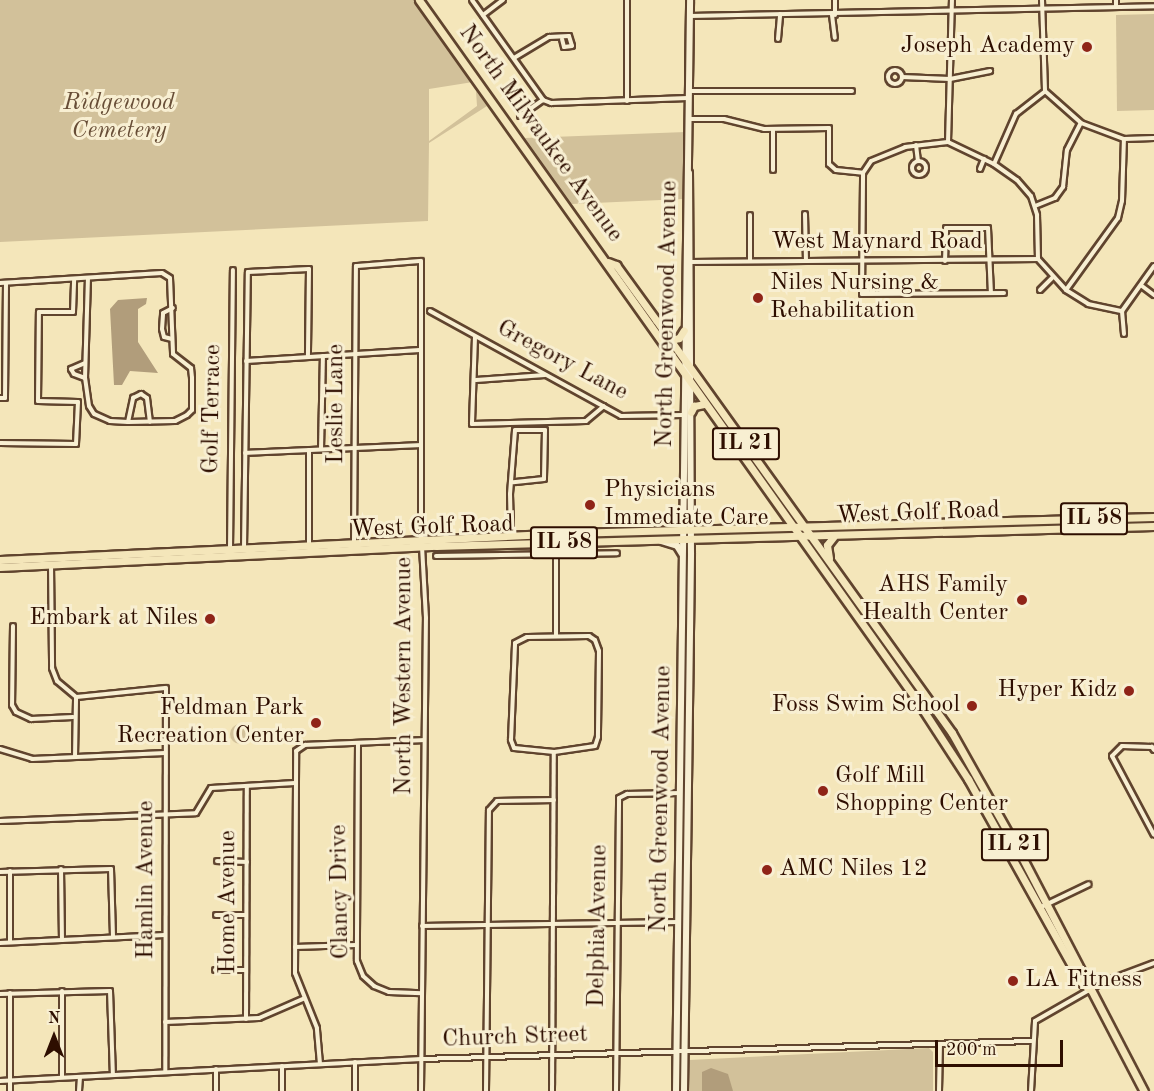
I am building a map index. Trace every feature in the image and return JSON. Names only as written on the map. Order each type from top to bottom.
[{"type":"main road","name":"North Milwaukee Avenue","points":[[419,0],[608,262],[609,270],[683,375],[938,730],[1087,978],[1089,989],[1144,1091]]},
{"type":"main road","points":[[689,169],[690,0]]},
{"type":"main road","name":"North Greenwood Avenue","points":[[687,530],[683,512],[687,413],[691,386],[692,262],[689,169]]},
{"type":"main road","name":"North Greenwood Avenue","points":[[676,1091],[683,564],[687,540],[687,413],[683,358],[689,169]]},
{"type":"main road","name":"North Milwaukee Avenue","points":[[608,262],[616,265],[671,340],[953,735],[1043,906]]},
{"type":"main road","points":[[671,340],[679,338],[684,330]]},
{"type":"main road","points":[[687,413],[694,406],[704,404]]},
{"type":"main road","points":[[668,531],[683,512]]},
{"type":"main road","name":"West Golf Road","points":[[1,562],[422,543],[556,534],[1154,517]]},
{"type":"main road","name":"West Golf Road","points":[[51,561],[120,554],[230,552],[244,548],[308,548],[354,542],[556,544],[1154,526]]},
{"type":"main road","points":[[830,561],[827,545],[834,536]]},
{"type":"main road","points":[[691,553],[706,539]]},
{"type":"main road","name":"North Greenwood Avenue","points":[[684,1091],[691,553],[687,540]]},
{"type":"main road","points":[[658,541],[678,546],[683,564]]},
{"type":"street","points":[[472,0],[543,100],[551,103],[627,101],[689,94],[852,91]]},
{"type":"street","points":[[483,15],[503,0]]},
{"type":"street","points":[[627,0],[627,101]]},
{"type":"street","points":[[835,0],[833,15],[835,38]]},
{"type":"street","points":[[948,142],[952,0]]},
{"type":"street","points":[[1042,0],[1045,91],[1081,123],[1124,139],[1154,138]]},
{"type":"street","points":[[1116,0],[1116,7]]},
{"type":"street","points":[[692,16],[833,15],[1154,6]]},
{"type":"street","points":[[778,39],[780,14]]},
{"type":"street","points":[[514,58],[541,39],[562,39]]},
{"type":"street","points":[[902,77],[950,79],[990,71]]},
{"type":"street","points":[[994,164],[1016,114],[1045,91]]},
{"type":"street","points":[[520,116],[543,100]]},
{"type":"street","points":[[689,119],[724,119],[773,129],[829,128],[829,164],[836,170],[863,173]]},
{"type":"street","points":[[1035,206],[1055,198],[1063,187],[1066,150],[1081,123]]},
{"type":"street","points":[[773,129],[773,170]]},
{"type":"street","points":[[1066,290],[1118,218],[1122,201],[1124,139]]},
{"type":"street","points":[[1004,293],[862,294],[863,173],[881,154],[916,145],[948,142],[994,164],[1026,189],[1035,206],[1038,259],[1052,278],[1088,304],[1122,311]]},
{"type":"street","points":[[916,145],[918,161]]},
{"type":"street","points":[[980,169],[984,159]]},
{"type":"street","points":[[805,214],[806,261]]},
{"type":"street","points":[[750,215],[750,261]]},
{"type":"street","points":[[945,261],[944,232],[949,226],[988,228],[992,261],[991,293]]},
{"type":"street","name":"West Maynard Road","points":[[692,262],[1038,259]]},
{"type":"street","name":"North Western Avenue","points":[[356,266],[421,261],[420,445],[424,740],[421,1091]]},
{"type":"street","name":"Leslie Lane","points":[[354,542],[356,266]]},
{"type":"street","points":[[1124,334],[1122,311],[1142,286],[1154,266]]},
{"type":"street","points":[[244,548],[248,272],[309,269],[308,357]]},
{"type":"street","name":"Golf Terrace","points":[[230,552],[233,270]]},
{"type":"street","points":[[0,283],[162,273],[173,285],[173,354],[191,368],[192,410],[175,421],[110,421],[94,414],[89,406],[85,378],[88,279]]},
{"type":"street","points":[[1040,290],[1052,278]]},
{"type":"street","points":[[0,443],[76,444],[78,402],[38,400],[39,312],[73,312],[74,280]]},
{"type":"street","points":[[3,398],[6,283]]},
{"type":"street","points":[[1142,286],[1154,296]]},
{"type":"street","points":[[172,339],[164,337],[162,329],[163,313],[173,308]]},
{"type":"street","name":"Gregory Lane","points":[[430,311],[622,416],[687,413]]},
{"type":"street","points":[[475,336],[476,380],[471,392],[472,424],[586,421],[604,406]]},
{"type":"street","points":[[246,361],[420,350]]},
{"type":"street","points":[[321,450],[323,356]]},
{"type":"street","points":[[85,363],[71,369],[74,374],[85,378]]},
{"type":"street","points":[[476,380],[545,375]]},
{"type":"street","points":[[128,422],[133,398],[141,394],[147,398],[150,422]]},
{"type":"street","points":[[511,536],[513,482],[515,430],[545,430],[544,479],[513,482]]},
{"type":"street","points":[[245,453],[420,445]]},
{"type":"street","points":[[308,548],[309,450]]},
{"type":"street","points":[[556,534],[556,636]]},
{"type":"street","points":[[436,556],[617,553]]},
{"type":"street","points":[[51,561],[52,668],[57,681],[76,697],[73,717],[75,757]]},
{"type":"street","points":[[13,626],[12,705],[16,712],[31,719],[73,717]]},
{"type":"street","points":[[589,636],[597,643],[598,737],[591,748],[554,752],[523,752],[512,744],[512,653],[522,638],[589,636]]},
{"type":"street","name":"Hamlin Avenue","points":[[76,697],[166,688],[165,1072]]},
{"type":"street","points":[[320,1064],[317,1028],[295,977],[295,783],[298,748],[424,740]]},
{"type":"street","name":"Clancy Drive","points":[[358,743],[356,945],[360,969],[374,986],[389,992],[422,993]]},
{"type":"street","points":[[1154,750],[1152,747],[1122,746],[1114,751],[1112,756],[1154,835]]},
{"type":"street","points":[[1107,747],[1114,751]]},
{"type":"street","points":[[0,749],[23,759],[165,753]]},
{"type":"street","points":[[552,1091],[554,752]]},
{"type":"street","points":[[0,821],[199,812],[211,788],[295,783]]},
{"type":"street","name":"Home Avenue","points":[[246,1019],[247,785]]},
{"type":"street","name":"Delphia Avenue","points":[[616,1091],[619,798],[625,794],[679,793]]},
{"type":"street","points":[[486,1091],[487,926],[491,804],[554,800]]},
{"type":"street","points":[[1147,822],[1154,820]]},
{"type":"street","points":[[217,861],[247,862]]},
{"type":"street","points":[[61,869],[62,940]]},
{"type":"street","points":[[0,872],[111,869],[113,937]]},
{"type":"street","points":[[10,871],[10,942]]},
{"type":"street","points":[[1043,906],[1089,884]]},
{"type":"street","points":[[216,915],[246,915]]},
{"type":"street","points":[[422,926],[678,922]]},
{"type":"street","points":[[0,943],[165,935]]},
{"type":"street","points":[[295,947],[356,945]]},
{"type":"street","points":[[1031,1091],[1033,1026],[1040,1017],[1089,989],[1154,963]]},
{"type":"street","points":[[215,970],[246,970]]},
{"type":"street","points":[[62,991],[62,1077]]},
{"type":"street","points":[[0,994],[110,991],[113,1075]]},
{"type":"street","points":[[10,993],[10,1091]]},
{"type":"street","points":[[165,1023],[246,1019],[269,1014],[303,999]]},
{"type":"street","name":"Church Street","points":[[0,1080],[421,1059],[1032,1041]]},
{"type":"street","points":[[939,1091],[940,1044]]},
{"type":"street","points":[[355,1062],[355,1091]]},
{"type":"street","points":[[282,1066],[282,1091]]},
{"type":"street","points":[[216,1069],[216,1091]]},
{"type":"street","points":[[79,1091],[80,1077]]},
{"type":"green space","name":"Ridgewood Cemetery","points":[[0,0],[414,0],[473,82],[429,89],[429,141],[477,106],[476,91],[487,106],[429,143],[428,221],[0,242]]},
{"type":"green space","points":[[1154,14],[1154,110],[1117,111],[1116,15]]},
{"type":"green space","points":[[686,132],[683,199],[572,204],[525,138]]},
{"type":"green space","points":[[240,724],[247,727],[250,734],[247,741],[240,744],[233,741],[230,734],[233,727]]},
{"type":"green space","points":[[929,1048],[933,1052],[933,1091],[688,1091],[689,1060]]},
{"type":"shaded area","points":[[147,298],[146,304],[138,309],[138,342],[158,373],[130,371],[122,385],[114,385],[110,309],[118,300]]},
{"type":"shaded area","points":[[711,1068],[728,1074],[733,1091],[702,1091],[702,1072]]},
{"type":"place","name":"Joseph Academy","points":[[1087,47]]},
{"type":"place","name":"Niles Nursing & Rehabilitation","points":[[758,298]]},
{"type":"place","name":"Physicians Immediate Care","points":[[590,505]]},
{"type":"place","name":"AHS Family Health Center","points":[[1022,600]]},
{"type":"place","name":"Embark at Niles","points":[[210,619]]},
{"type":"place","name":"Hyper Kidz","points":[[1129,691]]},
{"type":"place","name":"Foss Swim School","points":[[972,706]]},
{"type":"place","name":"Feldman Park Recreation Center","points":[[316,723]]},
{"type":"place","name":"Golf Mill Shopping Center","points":[[823,791]]},
{"type":"place","name":"AMC Niles 12","points":[[767,870]]},
{"type":"place","name":"LA Fitness","points":[[1013,981]]}]
